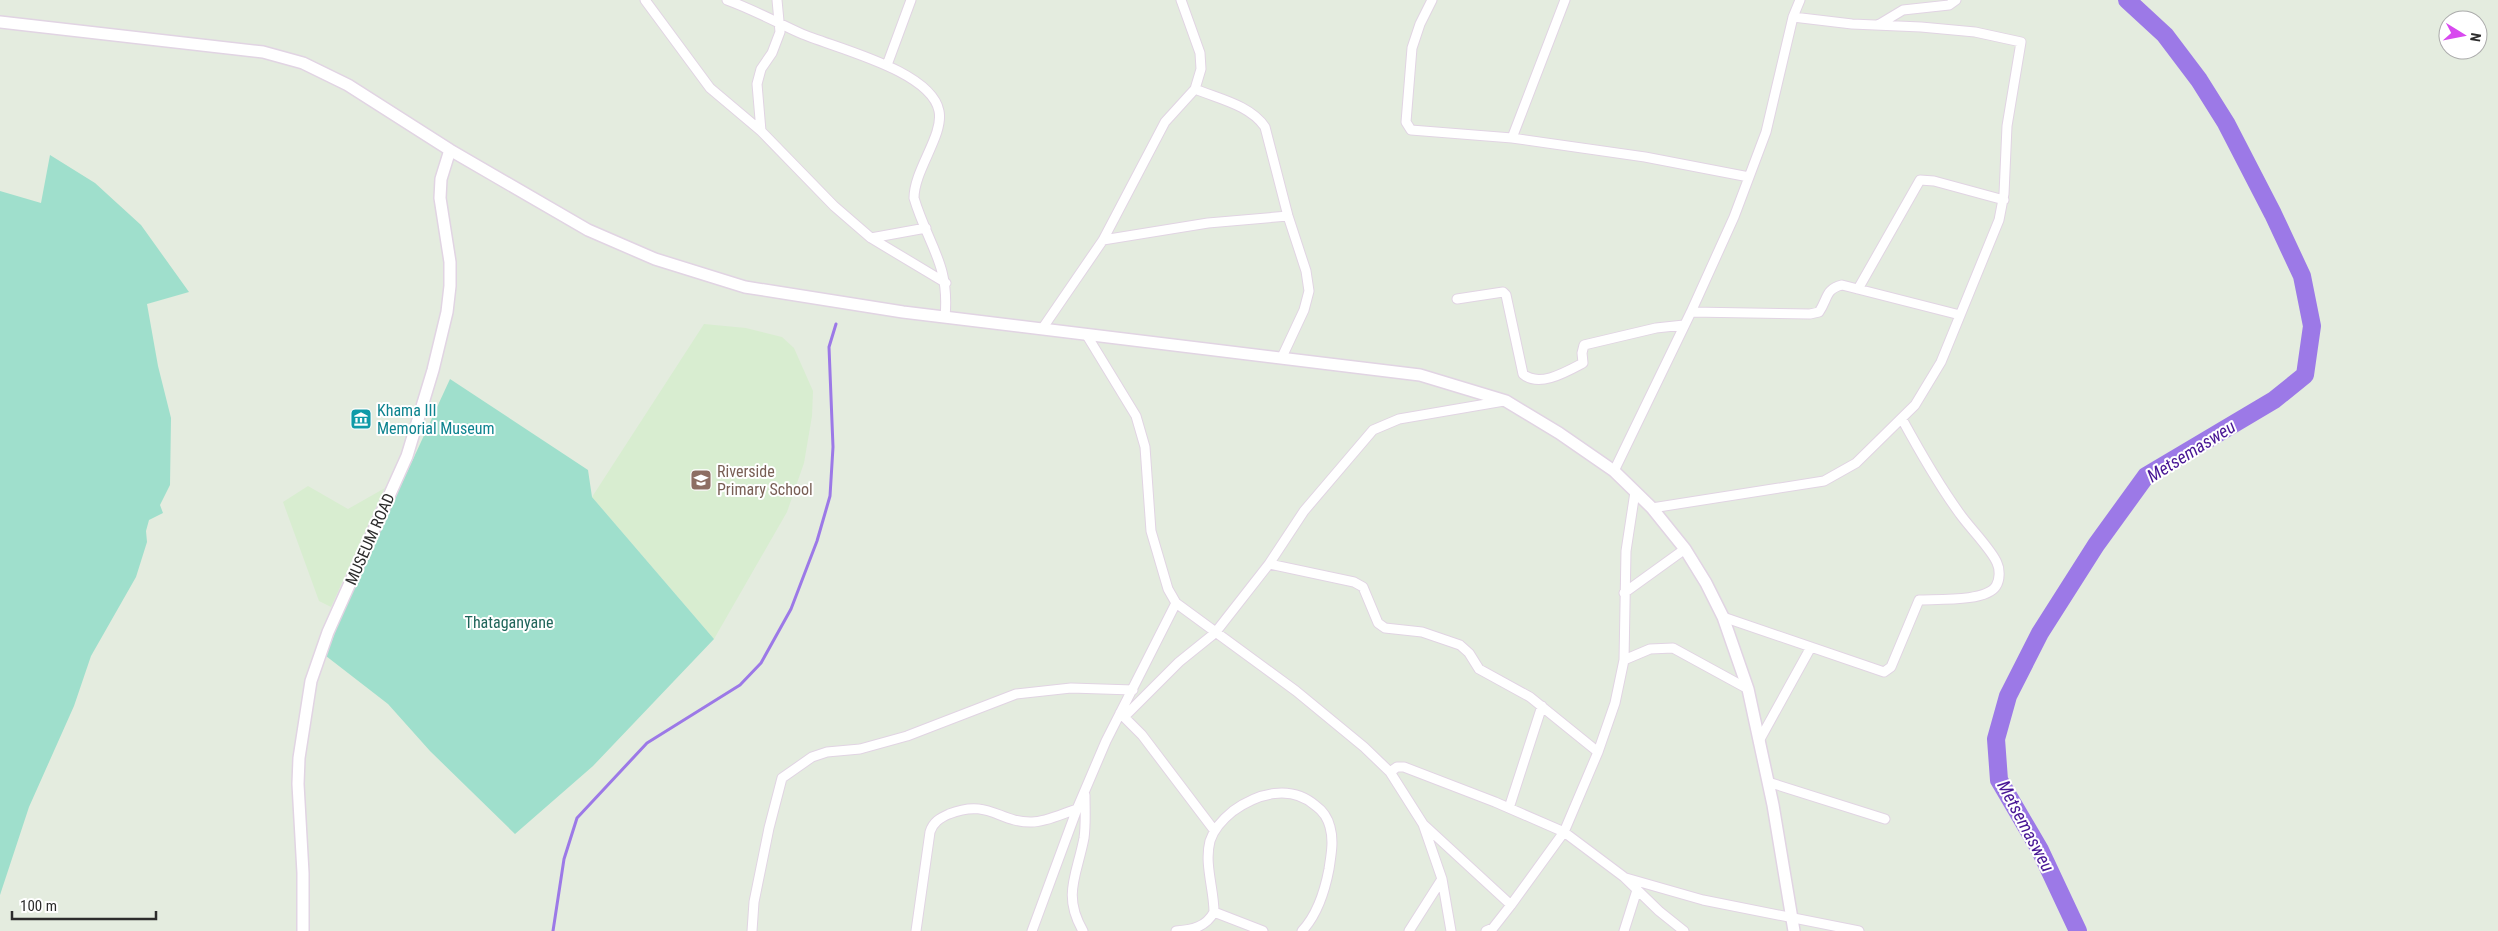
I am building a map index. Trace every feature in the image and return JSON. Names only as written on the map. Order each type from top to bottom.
[{"type":"street","points":[[645,0],[701,78],[761,130],[834,206],[871,238],[946,283]]},
{"type":"street","points":[[727,0],[781,24],[888,65],[924,87],[934,98],[939,110],[937,128],[914,186],[914,198],[943,267],[946,283],[946,317]]},
{"type":"street","points":[[761,130],[758,84],[762,69],[772,53],[781,24],[777,0]]},
{"type":"street","points":[[888,65],[911,0]]},
{"type":"street","points":[[1042,329],[1103,240],[1165,122],[1195,89],[1201,69],[1200,54],[1181,0]]},
{"type":"street","points":[[1432,0],[1417,30],[1412,48],[1407,127],[1419,132],[1512,138],[1645,157],[1749,178]]},
{"type":"street","points":[[1512,138],[1565,0]]},
{"type":"street","points":[[1614,471],[1691,312],[1749,178],[1766,132],[1793,17],[1800,0]]},
{"type":"street","points":[[1878,25],[1903,10],[1949,5],[1956,0]]},
{"type":"street","points":[[1652,508],[1824,480],[1856,463],[1914,405],[1940,362],[1986,256],[2004,200],[2007,126],[2021,42],[1975,32],[1852,24],[1793,17]]},
{"type":"street","points":[[0,22],[27,27],[192,42],[264,52],[295,60],[348,85],[450,150],[588,230],[655,259],[744,287],[946,317],[1282,357],[1420,376],[1506,401],[1559,433],[1614,471],[1652,508],[1685,549],[1723,616],[1748,689],[1768,782],[1794,931]]},
{"type":"street","points":[[1195,89],[1247,110],[1258,117],[1265,127],[1288,216],[1306,271],[1309,291],[1304,310],[1282,357]]},
{"type":"street","name":"MUSEUM ROAD","points":[[303,931],[303,873],[298,784],[299,758],[309,688],[328,632],[407,456],[433,370],[450,286],[450,262],[440,198],[441,180],[450,150]]},
{"type":"street","points":[[1858,289],[1920,180],[1934,181],[2004,200]]},
{"type":"street","points":[[1103,240],[1208,223],[1288,216]]},
{"type":"street","points":[[871,238],[926,228]]},
{"type":"street","points":[[1691,312],[1810,314],[1819,312],[1827,292],[1833,287],[1842,285],[1960,315]]},
{"type":"street","points":[[1457,299],[1502,292],[1506,295],[1523,374],[1530,379],[1540,381],[1583,363],[1582,353],[1584,345],[1656,328],[1684,325]]},
{"type":"street","points":[[1086,334],[1136,416],[1145,447],[1151,531],[1168,588],[1176,603],[1296,691],[1364,747],[1390,772],[1423,824],[1442,879],[1451,931]]},
{"type":"street","points":[[1122,714],[1179,662],[1215,633],[1269,564],[1304,511],[1373,430],[1399,419],[1506,401]]},
{"type":"street","points":[[1723,616],[1884,672],[1888,671],[1919,600],[1978,597],[1988,593],[1996,586],[1999,576],[1997,563],[1960,515],[1926,464],[1902,419]]},
{"type":"street","points":[[1493,930],[1564,832],[1598,752],[1615,703],[1624,660],[1626,551],[1635,492]]},
{"type":"street","points":[[1624,593],[1685,549]]},
{"type":"street","points":[[1269,564],[1354,582],[1363,586],[1378,623],[1385,628],[1422,632],[1460,645],[1469,653],[1479,670],[1530,697],[1598,752]]},
{"type":"street","points":[[1032,931],[1077,809],[1176,603]]},
{"type":"street","points":[[1759,741],[1811,647]]},
{"type":"street","points":[[1624,660],[1650,649],[1673,648],[1748,689]]},
{"type":"street","points":[[752,931],[754,902],[769,828],[782,778],[812,756],[828,752],[860,749],[907,736],[1016,694],[1071,688],[1133,690]]},
{"type":"street","points":[[1509,808],[1542,706]]},
{"type":"street","points":[[1122,714],[1166,766],[1214,830]]},
{"type":"street","points":[[1390,772],[1397,767],[1404,767],[1509,808],[1564,832],[1624,877],[1684,931]]},
{"type":"street","points":[[1768,782],[1885,819]]},
{"type":"street","points":[[1083,931],[1074,915],[1071,901],[1084,838],[1085,791]]},
{"type":"street","points":[[1176,931],[1201,926],[1210,920],[1214,912],[1208,862],[1210,842],[1214,830],[1241,805],[1258,797],[1276,792],[1293,793],[1310,800],[1323,811],[1330,826],[1333,842],[1327,881],[1317,907],[1302,931]]},
{"type":"street","points":[[916,931],[930,832],[938,820],[966,808],[980,807],[1021,822],[1034,822],[1077,809]]},
{"type":"street","points":[[1423,824],[1511,905]]},
{"type":"street","points":[[1624,877],[1703,900],[1859,931]]},
{"type":"street","points":[[1409,931],[1442,879]]},
{"type":"street","points":[[1624,931],[1637,890]]},
{"type":"street","points":[[1214,912],[1263,931]]},
{"type":"shaded area","name":"Riverside Primary School","points":[[704,324],[746,328],[782,337],[794,348],[813,391],[812,416],[804,463],[787,512],[714,639],[592,497]]},
{"type":"shaded area","points":[[308,486],[348,509],[385,488],[331,607],[319,601],[283,502]]},
{"type":"green space","points":[[50,155],[95,183],[141,225],[189,292],[147,304],[158,366],[171,418],[170,485],[160,505],[163,513],[149,520],[146,531],[147,542],[136,577],[91,656],[74,706],[29,807],[0,895],[0,191],[41,203]]},
{"type":"green space","name":"Thataganyane","points":[[450,379],[588,470],[592,497],[714,639],[593,766],[515,834],[430,751],[388,704],[326,656],[344,609]]},
{"type":"waterway","name":"Metsemasweu","points":[[2078,931],[2040,850],[1999,780],[1996,739],[2008,696],[2040,633],[2096,545],[2146,476],[2274,400],[2305,375],[2312,326],[2302,276],[2273,214],[2226,123],[2199,80],[2165,35],[2127,0]]},
{"type":"waterway","points":[[553,931],[564,859],[577,818],[647,743],[740,685],[761,663],[791,609],[817,541],[830,496],[833,447],[829,347],[836,324]]},
{"type":"place","name":"Khama III Memorial Museum","points":[[361,419]]},
{"type":"place","name":"Riverside Primary School","points":[[701,480]]}]
